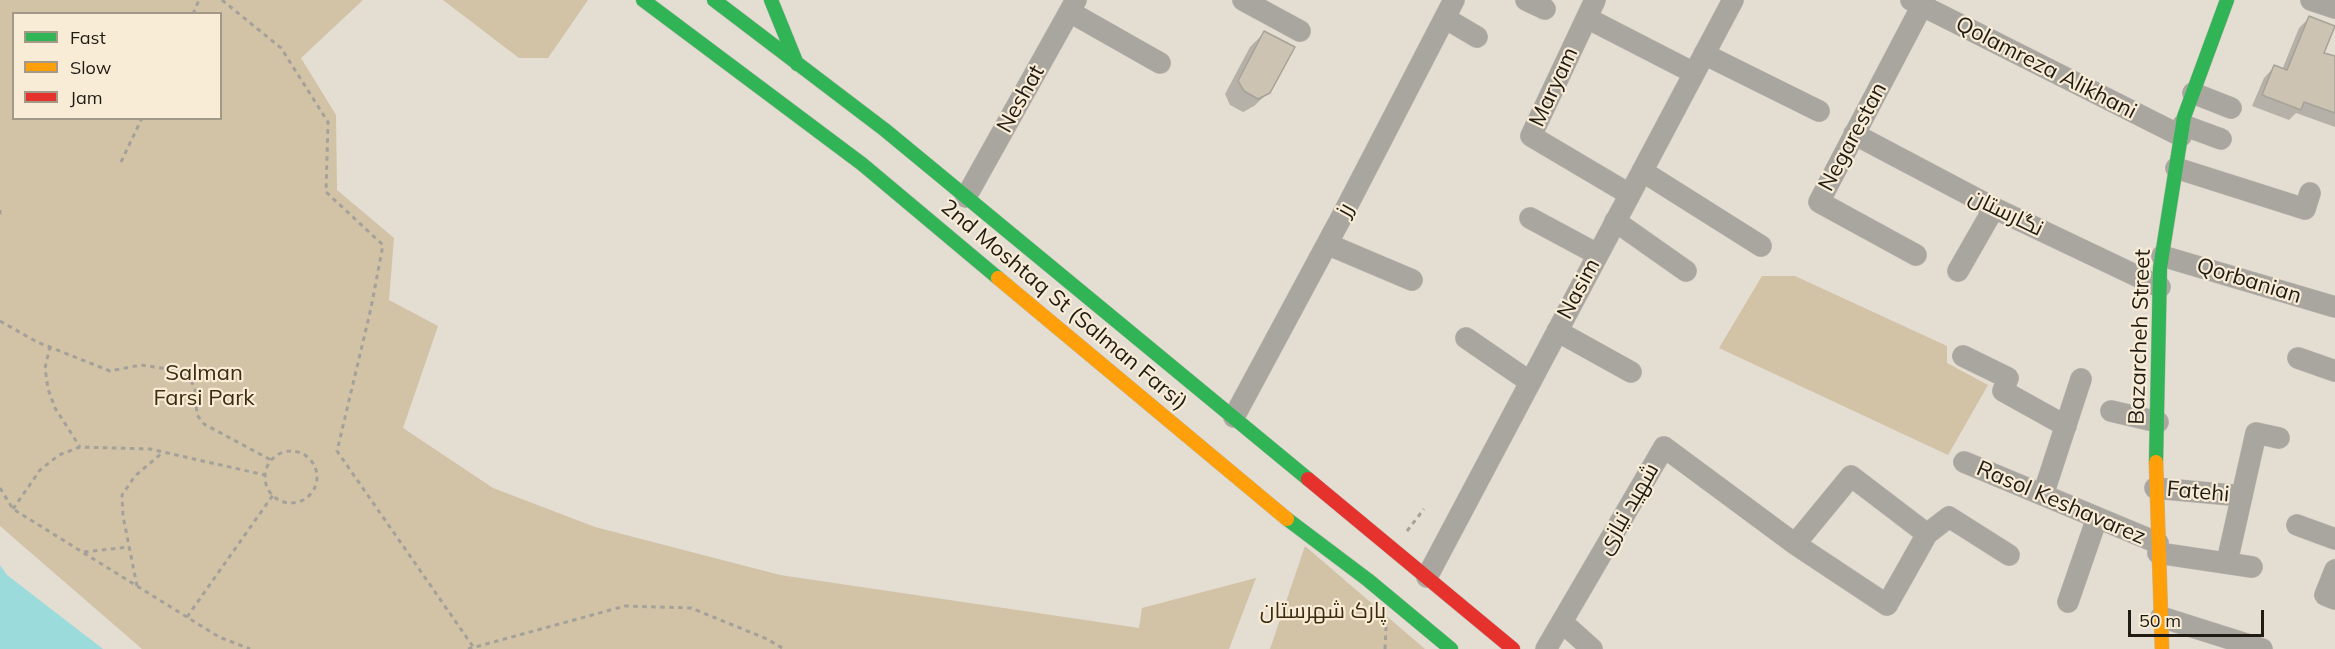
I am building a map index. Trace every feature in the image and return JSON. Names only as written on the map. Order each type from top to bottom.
[{"type":"main road","name":"2nd Moshtaq St (Salman Farsi)","points":[[643,0],[862,164],[1302,531],[1368,580],[1451,649]]},
{"type":"main road","name":"2nd Moshtaq St (Salman Farsi)","points":[[714,0],[885,130],[1513,649]]},
{"type":"main road","points":[[771,0],[797,64]]},
{"type":"main road","name":"Bazarcheh Street","points":[[2162,649],[2155,488],[2162,256],[2182,130],[2227,0]]},
{"type":"street","points":[[1243,0],[1299,31]]},
{"type":"street","name":"Nasim","points":[[1427,578],[1732,0]]},
{"type":"street","points":[[2311,0],[2335,8]]},
{"type":"street","name":"Qolamreza Alikhani","points":[[1919,2],[2182,130],[2221,138]]},
{"type":"street","name":"Negarestan","points":[[1916,255],[1819,202],[1919,2]]},
{"type":"street","points":[[1073,6],[1160,63]]},
{"type":"street","name":"Neshat","points":[[966,197],[1073,6]]},
{"type":"street","points":[[1449,9],[1477,37]]},
{"type":"street","name":"رز","points":[[1234,417],[1449,9]]},
{"type":"street","points":[[1591,9],[1694,73]]},
{"type":"street","name":"Maryam","points":[[1591,9],[1531,136],[1629,194]]},
{"type":"street","points":[[1704,54],[1819,111]]},
{"type":"street","points":[[2193,93],[2231,108]]},
{"type":"street","name":"نگارستان","points":[[1854,134],[1994,208],[2160,287]]},
{"type":"street","points":[[2176,168],[2305,209],[2310,192]]},
{"type":"street","points":[[1642,171],[1761,246]]},
{"type":"street","points":[[1958,271],[1994,208]]},
{"type":"street","points":[[1530,218],[1597,254]]},
{"type":"street","points":[[1615,221],[1686,271]]},
{"type":"street","points":[[1327,244],[1412,280]]},
{"type":"street","name":"Qorbanian","points":[[2162,256],[2335,307]]},
{"type":"street","points":[[1557,330],[1631,372]]},
{"type":"street","points":[[1466,338],[1530,382]]},
{"type":"street","points":[[1962,356],[2008,378],[2003,392],[2066,426]]},
{"type":"street","points":[[2298,358],[2335,371]]},
{"type":"street","points":[[2043,495],[2081,379]]},
{"type":"street","points":[[2111,411],[2158,422]]},
{"type":"street","points":[[2227,562],[2256,433],[2279,438]]},
{"type":"street","name":"شهید نیازی","points":[[1546,649],[1664,447],[1795,544],[1887,605],[1927,534]]},
{"type":"street","name":"Rasol Keshavarez","points":[[1964,462],[2097,518],[2158,548],[2252,567]]},
{"type":"street","points":[[1795,544],[1851,476],[1927,534],[1949,517],[2009,555]]},
{"type":"street","name":"Fatehi","points":[[2155,488],[2241,496]]},
{"type":"street","points":[[2068,602],[2097,518]]},
{"type":"street","points":[[2297,525],[2335,539]]},
{"type":"street","points":[[2335,570],[2325,595],[2335,599]]},
{"type":"street","points":[[2161,618],[2262,649]]},
{"type":"street","points":[[1562,622],[1592,649]]},
{"type":"path","points":[[222,0],[281,48],[328,122],[326,192],[383,245],[371,308],[337,451],[474,648]]},
{"type":"path","points":[[121,162],[141,120]]},
{"type":"path","points":[[0,210],[0,215]]},
{"type":"path","points":[[0,321],[50,346],[110,371],[141,365],[175,370],[188,376],[195,388],[197,415],[204,424],[271,460]]},
{"type":"path","points":[[50,346],[45,368],[48,389],[55,408],[80,447]]},
{"type":"path","points":[[13,509],[40,470],[59,456],[80,447],[163,452],[265,475]]},
{"type":"path","points":[[292,451],[303,454],[312,461],[317,472],[317,484],[311,494],[302,501],[290,503],[273,495],[265,482],[265,475],[271,460],[280,453],[292,451]]},
{"type":"path","points":[[137,586],[122,495],[135,476],[163,452]]},
{"type":"path","points":[[0,488],[13,509],[219,638],[250,649]]},
{"type":"path","points":[[187,618],[273,495]]},
{"type":"path","points":[[82,552],[129,546]]},
{"type":"path","points":[[468,649],[626,606],[692,608],[767,639],[784,649]]},
{"type":"path","points":[[1385,649],[1387,625]]},
{"type":"green space","name":"Salman Farsi Park","points":[[0,0],[363,0],[301,58],[336,115],[337,190],[394,238],[389,300],[438,326],[403,428],[493,488],[595,527],[780,575],[1139,628],[1142,608],[1256,578],[1229,649],[142,649],[0,526]]},
{"type":"green space","points":[[443,0],[588,0],[548,58],[519,58]]},
{"type":"green space","points":[[1762,276],[1795,276],[1947,346],[1947,363],[1988,385],[1948,455],[1719,348]]},
{"type":"green space","name":"پارک شهرستان","points":[[1305,546],[1425,649],[1270,649]]},
{"type":"water","points":[[0,565],[7,575],[103,649],[0,649]]},
{"type":"building","points":[[2309,16],[2335,26],[2324,53],[2335,56],[2335,113],[2304,102],[2301,110],[2262,95],[2274,65],[2287,70]]},
{"type":"building","points":[[1264,31],[1295,47],[1270,93],[1258,99],[1244,91],[1238,81]]},
{"type":"traffic: fast","points":[[643,0],[862,164],[998,278]]},
{"type":"traffic: fast","points":[[714,0],[885,130],[1308,479]]},
{"type":"traffic: fast","points":[[771,0],[797,64]]},
{"type":"traffic: fast","points":[[2156,462],[2160,268],[2184,117],[2227,0]]},
{"type":"traffic: fast","points":[[1287,519],[1368,580],[1451,649]]},
{"type":"traffic: slow","points":[[998,278],[1287,519]]},
{"type":"traffic: slow","points":[[2156,462],[2162,649]]},
{"type":"traffic: jam","points":[[1308,479],[1513,649]]}]
